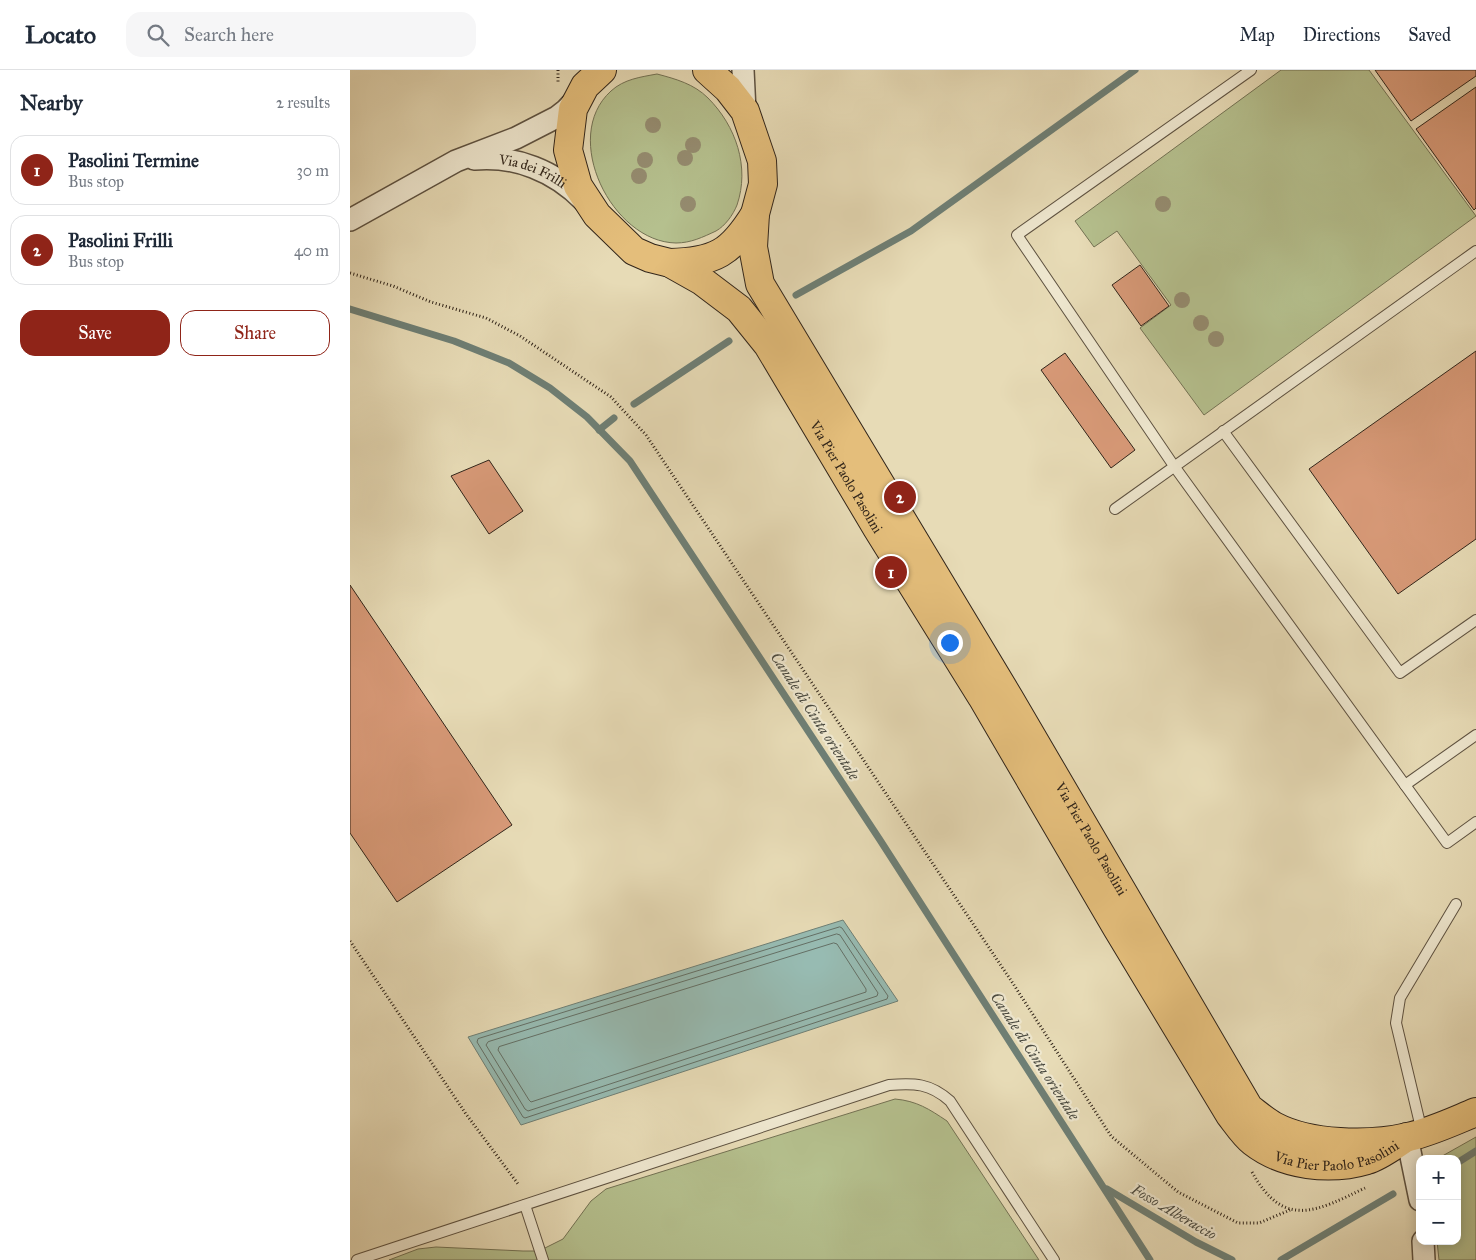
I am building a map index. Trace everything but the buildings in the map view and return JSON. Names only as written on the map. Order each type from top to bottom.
[{"type":"main road","name":"Via Pier Paolo Pasolini","points":[[578,97],[581,70]]},
{"type":"main road","name":"Via Pier Paolo Pasolini","points":[[602,70],[585,86],[578,97],[573,109],[568,150],[578,186],[597,215],[634,251],[650,258],[670,263],[691,263],[719,254],[732,245],[744,232],[755,214]]},
{"type":"main road","name":"Via Pier Paolo Pasolini","points":[[707,70],[728,89],[746,110],[762,161],[764,184],[755,214],[753,247],[760,284],[1009,698],[1249,1108],[1272,1125],[1296,1136],[1357,1143],[1415,1135]]},
{"type":"main road","name":"Via Pier Paolo Pasolini","points":[[670,263],[702,281],[739,309],[768,345],[877,528],[982,697],[1117,928],[1230,1115],[1252,1141],[1272,1153],[1297,1163],[1330,1166],[1368,1160],[1415,1135]]},
{"type":"main road","points":[[1415,1135],[1476,1112]]},
{"type":"street","points":[[743,70],[746,110]]},
{"type":"street","name":"Via dei Frilli","points":[[350,220],[456,161],[539,127],[557,117],[578,97]]},
{"type":"street","name":"Via dei Frilli","points":[[456,161],[492,158],[529,166],[553,175],[575,192],[597,215]]},
{"type":"street","points":[[1415,1135],[1417,1155]]},
{"type":"street","points":[[1423,1245],[1424,1260]]},
{"type":"lane","points":[[1251,70],[1017,235],[1174,466],[1447,843],[1476,822]]},
{"type":"lane","points":[[1115,509],[1476,251]]},
{"type":"lane","points":[[1223,431],[1400,673],[1476,620]]},
{"type":"lane","points":[[1405,785],[1476,735]]},
{"type":"lane","points":[[1415,1135],[1396,1024],[1400,998],[1456,904]]},
{"type":"lane","points":[[357,1260],[889,1086],[911,1083],[927,1086],[942,1094],[950,1102],[1054,1260]]},
{"type":"lane","points":[[525,1204],[543,1260]]},
{"type":"path","points":[[350,273],[393,286],[431,302],[486,318],[520,336],[617,402],[646,435],[1012,982],[1111,1136],[1178,1192],[1238,1223],[1259,1223],[1291,1209]]},
{"type":"path","points":[[350,941],[466,1114],[518,1184]]},
{"type":"green space","points":[[1281,70],[1369,70],[1476,216],[1204,415],[1140,328],[1171,305],[1117,231],[1094,247],[1075,221]]},
{"type":"green space","points":[[657,74],[691,86],[708,98],[718,109],[733,134],[741,162],[741,191],[731,216],[716,231],[687,242],[676,243],[653,238],[632,225],[614,207],[600,184],[592,159],[591,134],[597,111],[611,91],[627,81]]},
{"type":"green space","points":[[895,1099],[922,1106],[947,1121],[1039,1260],[389,1260],[418,1249],[436,1247],[539,1251],[563,1239],[591,1201],[606,1189]]},
{"type":"green space","points":[[1476,1137],[1476,1260],[1439,1260],[1437,1245],[1461,1245],[1461,1155],[1444,1155]]},
{"type":"water","points":[[843,920],[898,1001],[521,1125],[468,1037]]},
{"type":"waterway","points":[[796,295],[911,231],[1135,70]]},
{"type":"waterway","name":"Canale di Cinta orientale","points":[[350,309],[454,341],[509,363],[550,388],[587,417],[630,461],[880,840],[1150,1260]]},
{"type":"waterway","points":[[634,404],[729,341]]},
{"type":"waterway","points":[[599,430],[614,418]]},
{"type":"waterway","name":"Fosso Alberaccio","points":[[1461,1160],[1476,1151]]},
{"type":"waterway","name":"Fosso Alberaccio","points":[[1107,1189],[1196,1242],[1232,1260]]},
{"type":"waterway","name":"Fosso Alberaccio","points":[[1281,1260],[1393,1194]]},
{"type":"place","name":"Pasolini Frilli","points":[[900,497]]},
{"type":"place","name":"Pasolini Termine","points":[[891,572]]}]
